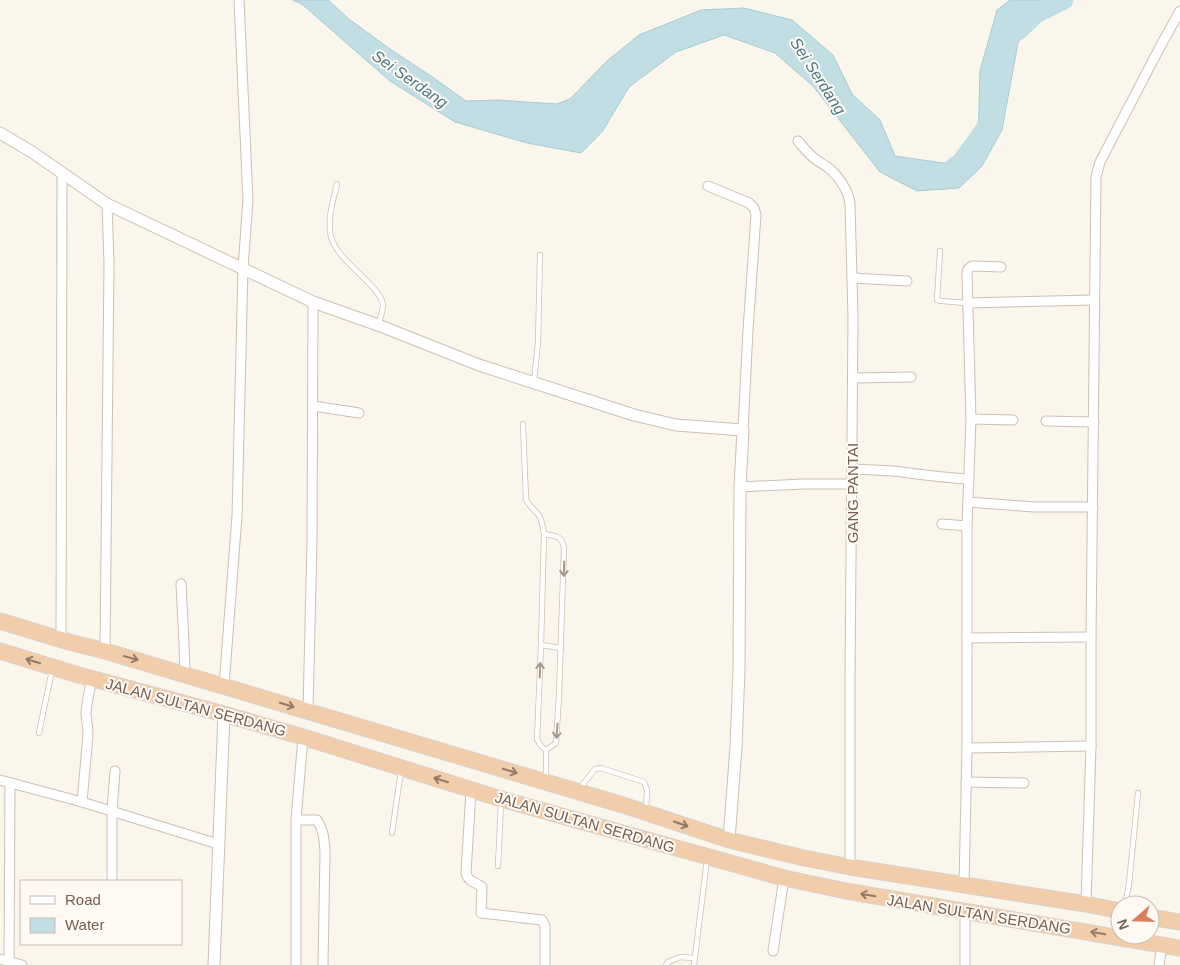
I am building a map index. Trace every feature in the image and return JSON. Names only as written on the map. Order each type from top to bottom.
[{"type":"highway","name":"JALAN SULTAN SERDANG","points":[[0,621],[546,782],[729,840],[804,858],[1110,909]]},
{"type":"highway","name":"JALAN SULTAN SERDANG","points":[[0,651],[303,737],[501,799],[784,878],[965,912],[1180,948]]},
{"type":"highway","points":[[1160,919],[1180,922]]},
{"type":"street","points":[[224,686],[237,516],[243,268],[248,200],[239,0]]},
{"type":"street","points":[[1086,904],[1091,746],[1096,184],[1100,162],[1180,11]]},
{"type":"street","points":[[0,133],[32,152],[107,204],[313,302],[378,325],[479,365],[634,415],[676,425],[743,430]]},
{"type":"street","name":"GANG PANTAI","points":[[798,141],[813,157],[835,173],[848,195],[850,203],[853,378],[850,866]]},
{"type":"street","points":[[61,639],[62,173]]},
{"type":"street","points":[[708,186],[750,203],[756,215],[740,488],[739,670],[736,747],[729,840]]},
{"type":"street","points":[[105,651],[109,274],[107,204]]},
{"type":"street","points":[[964,884],[967,748],[967,526],[971,419],[967,274],[972,266],[1001,267]]},
{"type":"street","points":[[852,278],[906,281]]},
{"type":"street","points":[[967,303],[1095,300]]},
{"type":"street","points":[[308,711],[312,541],[313,302]]},
{"type":"street","points":[[853,378],[911,377]]},
{"type":"street","points":[[313,406],[359,413]]},
{"type":"street","points":[[971,419],[1013,420]]},
{"type":"street","points":[[1046,421],[1094,422]]},
{"type":"street","points":[[852,469],[969,479]]},
{"type":"street","points":[[740,488],[803,484],[851,484]]},
{"type":"street","points":[[968,502],[1034,507],[1093,507]]},
{"type":"street","points":[[942,524],[967,526]]},
{"type":"street","points":[[181,584],[184,674]]},
{"type":"street","points":[[967,638],[1091,636]]},
{"type":"street","points":[[82,802],[88,735],[86,716],[92,678]]},
{"type":"street","points":[[214,965],[224,714]]},
{"type":"street","points":[[296,965],[296,820],[303,737]]},
{"type":"street","points":[[967,748],[1091,746]]},
{"type":"street","points":[[112,880],[112,811],[115,771]]},
{"type":"street","points":[[0,780],[82,802],[218,844]]},
{"type":"street","points":[[966,782],[1024,783]]},
{"type":"street","points":[[10,783],[6,962],[22,965]]},
{"type":"street","points":[[471,790],[466,873],[470,880],[482,887],[481,913],[542,920],[546,965]]},
{"type":"street","points":[[296,820],[316,820],[322,829],[325,852],[323,965]]},
{"type":"street","points":[[774,951],[784,878]]},
{"type":"street","points":[[965,912],[965,965]]},
{"type":"street","points":[[1158,965],[1162,945]]},
{"type":"lane","points":[[337,184],[329,217],[332,239],[347,262],[378,293],[383,304],[378,325]]},
{"type":"lane","points":[[940,252],[937,300],[967,303]]},
{"type":"lane","points":[[534,383],[538,343],[540,255]]},
{"type":"lane","points":[[523,424],[526,499],[540,518],[544,534],[537,739],[546,750]]},
{"type":"lane","points":[[544,534],[560,538],[564,548],[556,743],[546,750]]},
{"type":"lane","points":[[541,644],[561,648]]},
{"type":"lane","points":[[39,733],[52,667]]},
{"type":"lane","points":[[546,750],[546,782]]},
{"type":"lane","points":[[392,833],[401,768]]},
{"type":"lane","points":[[578,792],[594,770],[601,768],[644,782],[647,790],[646,813]]},
{"type":"lane","points":[[1127,895],[1138,793]]},
{"type":"lane","points":[[498,866],[501,799]]},
{"type":"lane","points":[[694,965],[708,856]]},
{"type":"lane","points":[[666,965],[668,962],[680,957],[695,958]]},
{"type":"water","points":[[293,0],[328,0],[349,19],[466,101],[497,100],[557,104],[570,99],[607,61],[639,35],[701,10],[744,8],[792,20],[833,55],[852,94],[880,120],[895,156],[957,165],[978,143],[980,71],[997,10],[1010,0],[1061,0],[1037,11],[1018,43],[1002,130],[982,166],[959,188],[917,191],[880,172],[813,86],[775,53],[724,35],[676,52],[629,87],[602,132],[581,153],[527,143],[455,122],[390,81],[303,5]]},
{"type":"waterway","name":"Sei Serdang","points":[[1018,31],[1036,14],[1064,0]]},
{"type":"waterway","name":"Sei Serdang","points":[[948,172],[961,162],[985,129],[989,117]]}]
